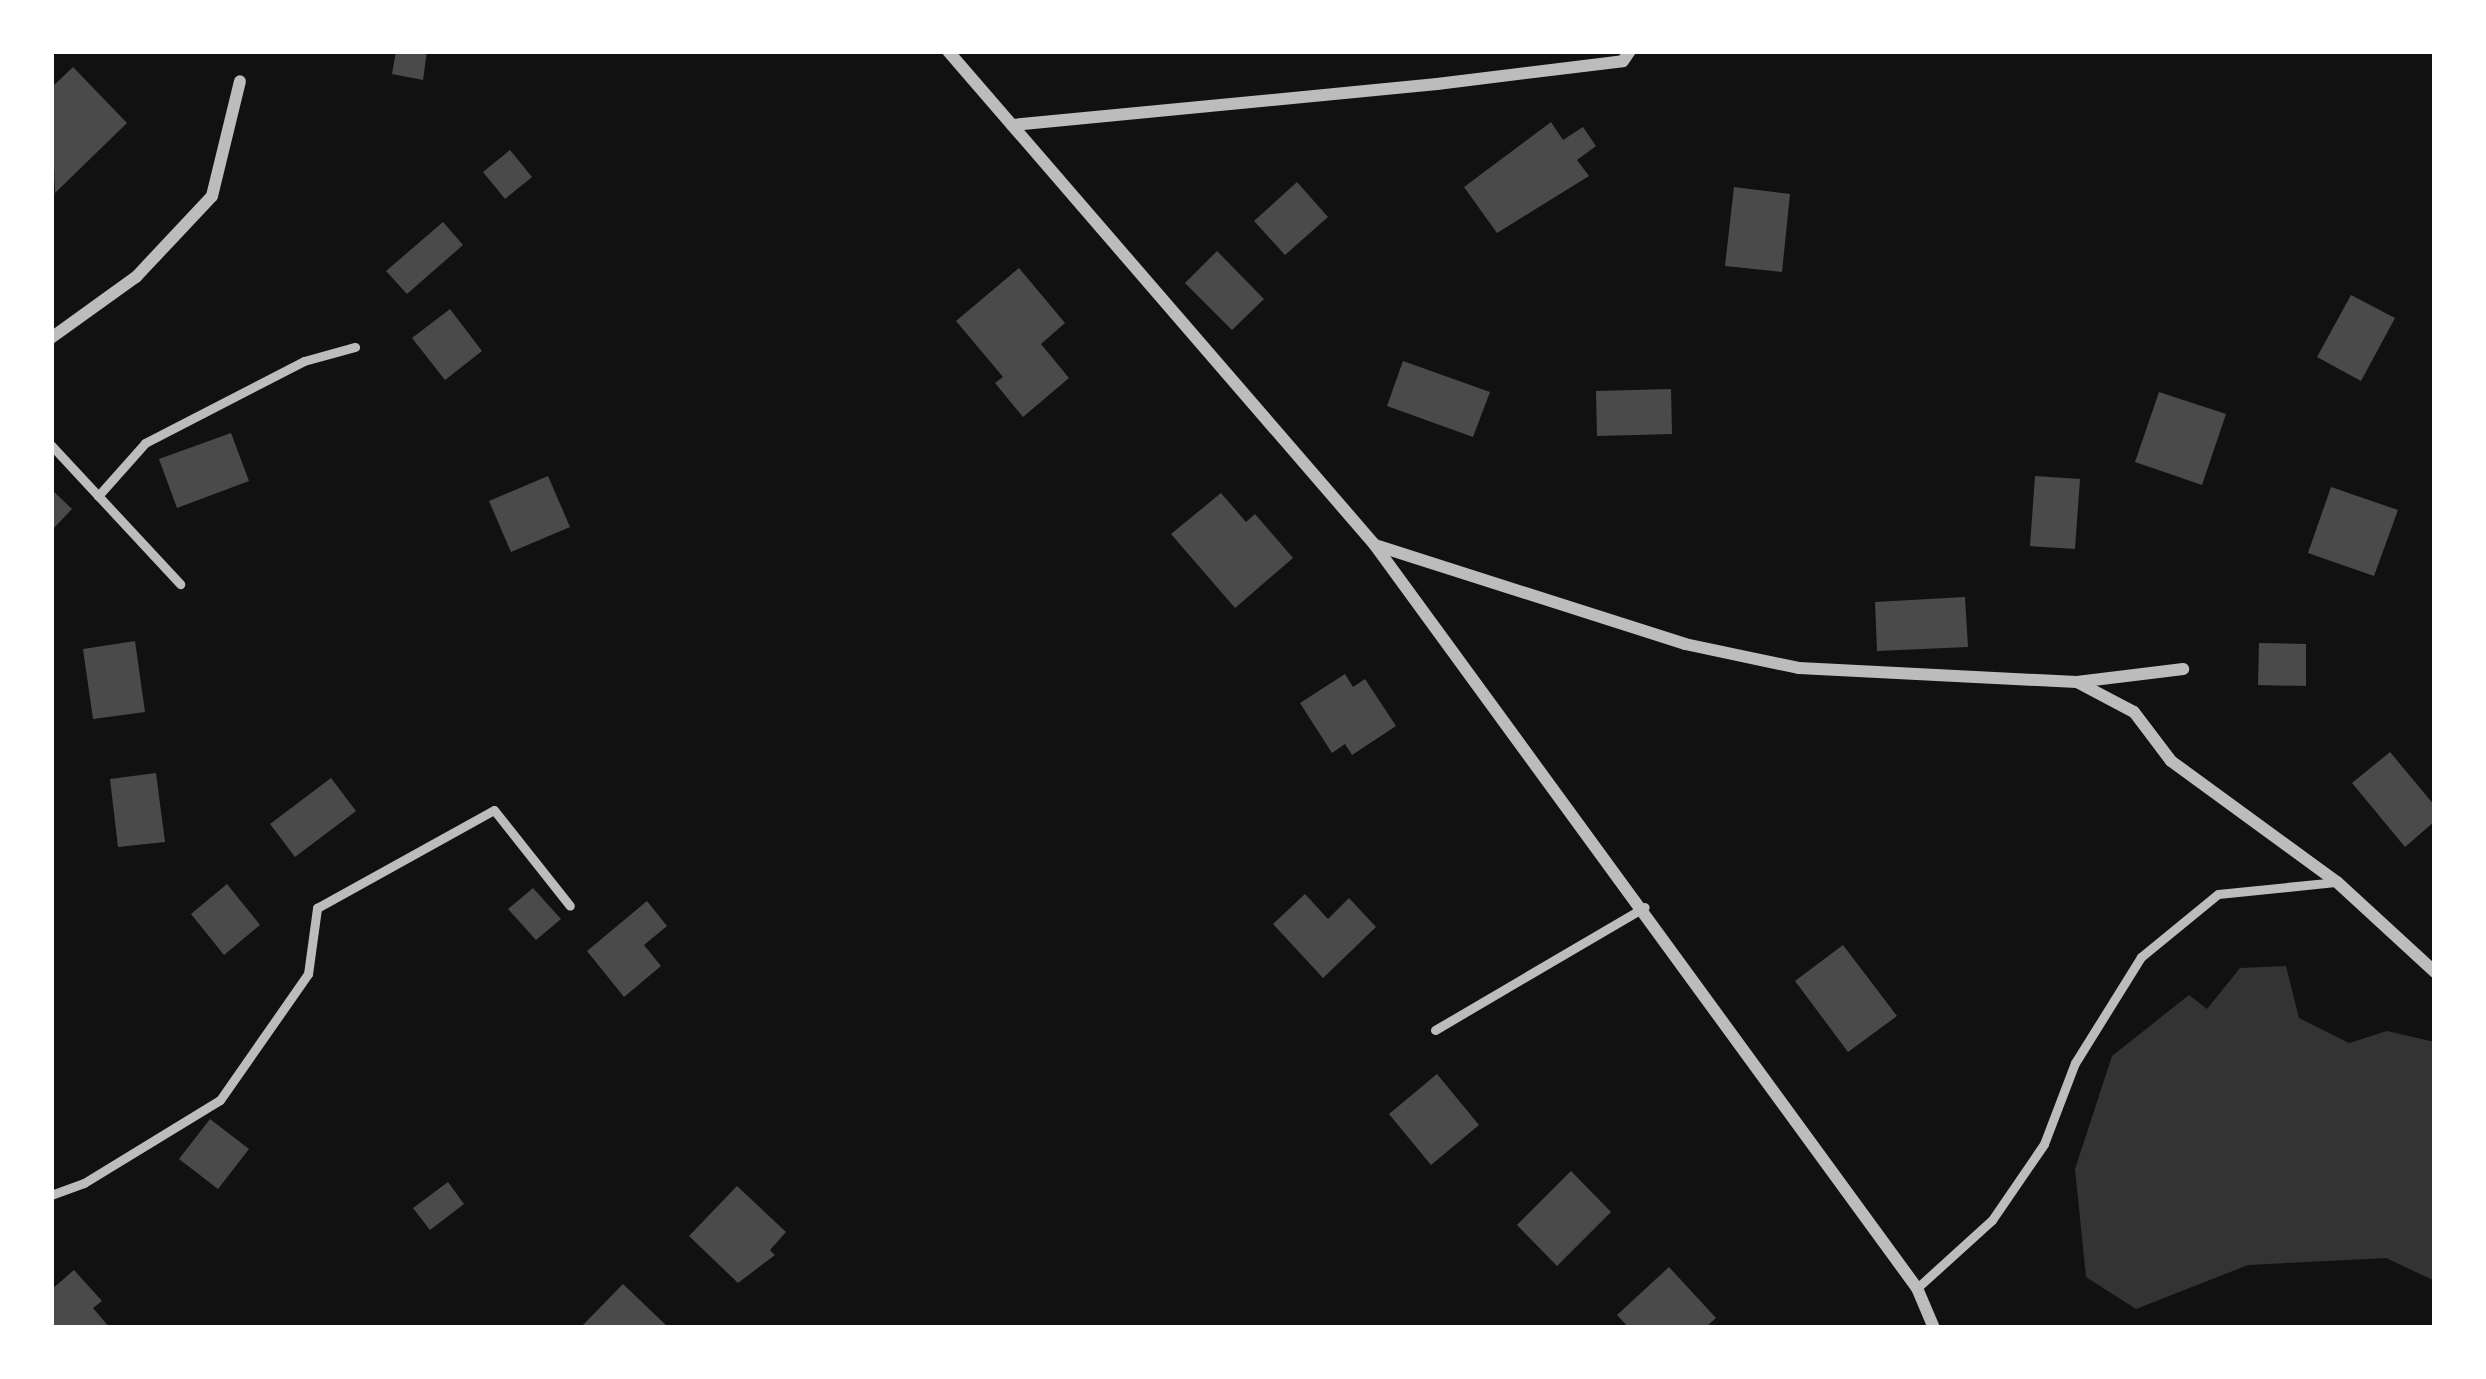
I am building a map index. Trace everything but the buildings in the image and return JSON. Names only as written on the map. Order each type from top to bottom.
[{"type":"street","points":[[948,51],[1374,544],[1645,907],[1917,1288],[1934,1328]]},
{"type":"street","points":[[1012,125],[1437,84],[1623,61],[1630,51]]},
{"type":"street","points":[[51,338],[136,277],[212,196],[240,80]]},
{"type":"street","points":[[1374,544],[1685,644],[1799,668],[2077,682],[2183,669]]},
{"type":"street","points":[[2077,682],[2134,712],[2171,761],[2337,882],[2435,972]]},
{"type":"lane","points":[[98,496],[145,443],[304,361],[355,347]]},
{"type":"lane","points":[[51,445],[180,584]]},
{"type":"lane","points":[[51,1195],[85,1183],[220,1100],[308,974],[317,908],[494,810],[570,906]]},
{"type":"lane","points":[[1917,1288],[1992,1220],[2031,1163],[2074,1063],[2141,957],[2218,894],[2337,882]]},
{"type":"lane","points":[[1436,1030],[1645,907]]},
{"type":"shaded area","points":[[2286,966],[2299,1018],[2349,1043],[2387,1031],[2435,1042],[2435,1281],[2386,1258],[2248,1265],[2136,1309],[2086,1277],[2075,1169],[2112,1056],[2189,995],[2207,1009],[2240,968]]}]
